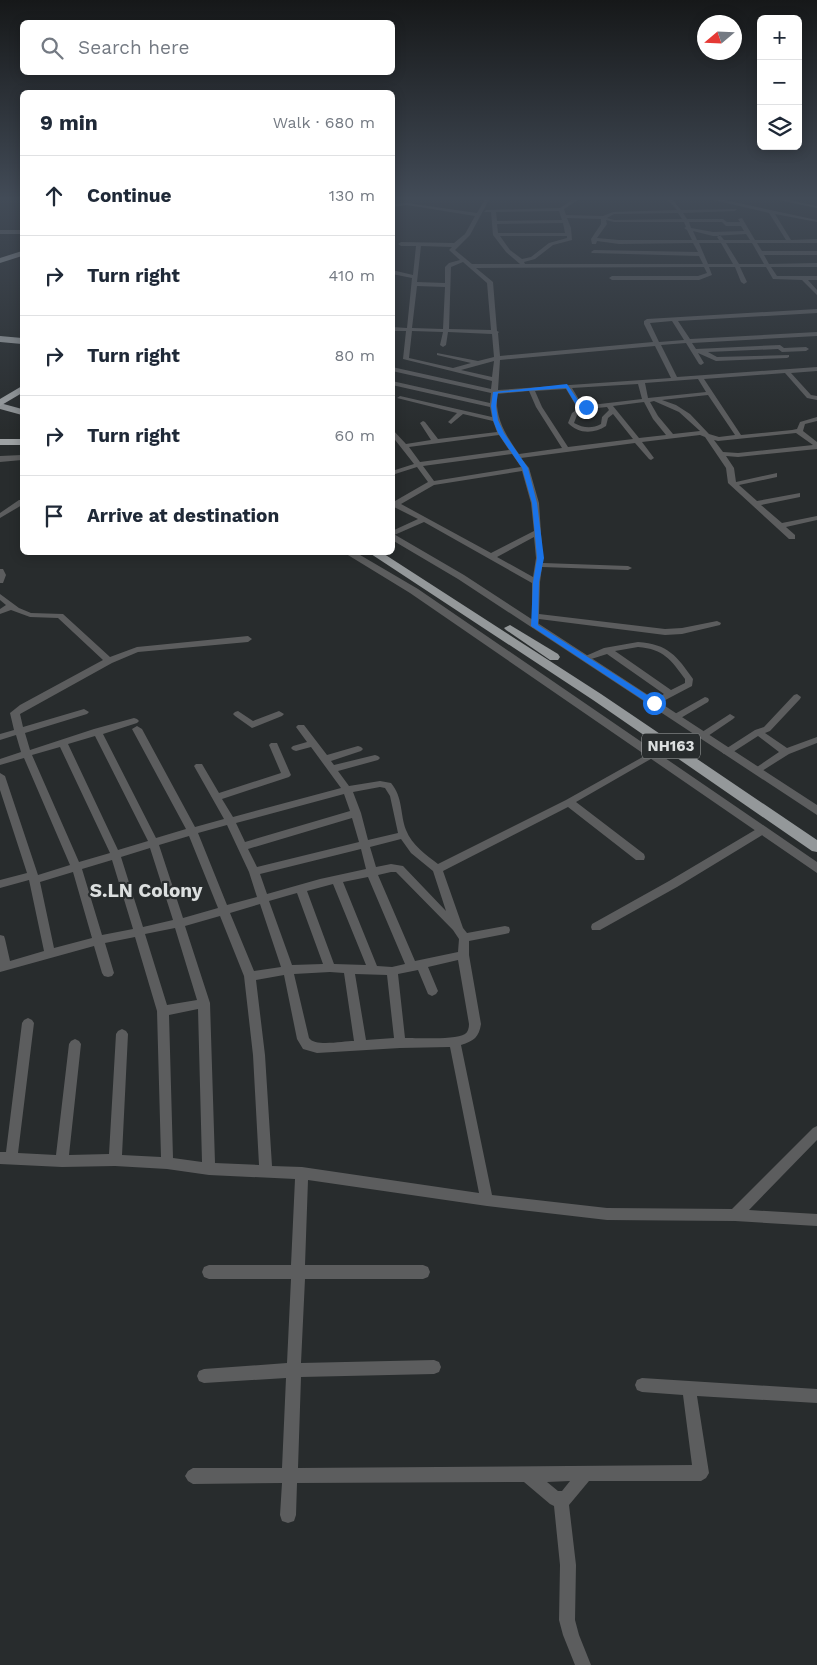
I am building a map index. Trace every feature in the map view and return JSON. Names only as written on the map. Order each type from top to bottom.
[{"type":"highway","points":[[0,334],[20,335]]},
{"type":"highway","points":[[0,340],[20,340]]},
{"type":"highway","points":[[2,401],[20,383]]},
{"type":"highway","points":[[2,401],[20,390]]},
{"type":"highway","points":[[2,401],[20,411]]},
{"type":"highway","points":[[0,414],[20,419]]},
{"type":"highway","points":[[0,442],[20,442]]},
{"type":"highway","name":"NH163","points":[[378,555],[524,648],[704,768],[817,847]]},
{"type":"highway","name":"NH163","points":[[393,555],[531,642],[817,836]]},
{"type":"street","points":[[409,276],[415,277],[415,284],[406,359],[496,380]]},
{"type":"street","points":[[444,345],[448,276]]},
{"type":"street","points":[[482,276],[490,282],[496,332],[498,358],[493,406],[496,420],[501,433],[525,468],[534,503],[540,558],[536,582],[535,621]]},
{"type":"street","points":[[612,278],[707,276]]},
{"type":"street","points":[[741,276],[744,282]]},
{"type":"street","points":[[774,276],[775,278],[817,278]]},
{"type":"street","points":[[804,278],[817,293]]},
{"type":"street","points":[[415,284],[448,285]]},
{"type":"street","points":[[675,379],[646,324],[647,321],[817,312]]},
{"type":"street","points":[[674,319],[698,351],[716,359],[783,351],[816,350]]},
{"type":"street","points":[[395,330],[496,332]]},
{"type":"street","points":[[453,370],[498,358],[689,341],[817,334]]},
{"type":"street","points":[[772,336],[798,370]]},
{"type":"street","points":[[794,336],[806,349]]},
{"type":"street","points":[[698,351],[783,351]]},
{"type":"street","points":[[698,351],[701,363]]},
{"type":"street","points":[[439,354],[479,364]]},
{"type":"street","points":[[395,370],[495,392],[817,369]]},
{"type":"street","points":[[786,371],[809,397],[817,398]]},
{"type":"street","points":[[700,378],[739,437]]},
{"type":"street","points":[[640,381],[644,399],[654,417],[671,436]]},
{"type":"street","points":[[395,384],[493,406]]},
{"type":"street","points":[[567,386],[581,409]]},
{"type":"street","points":[[531,389],[539,407],[566,449]]},
{"type":"street","points":[[611,408],[605,417],[604,425],[600,428],[585,429],[573,425],[571,422],[574,414],[581,409],[611,408],[644,399],[711,394]]},
{"type":"street","points":[[400,398],[496,420]]},
{"type":"street","points":[[644,399],[676,407],[690,417],[706,434],[730,468],[731,481],[792,537]]},
{"type":"street","points":[[611,408],[652,458]]},
{"type":"street","points":[[451,422],[462,412]]},
{"type":"street","points":[[798,431],[802,423],[817,419]]},
{"type":"street","points":[[423,423],[436,442]]},
{"type":"street","points":[[395,471],[418,465],[701,433],[718,439],[798,431],[817,446]]},
{"type":"street","points":[[404,446],[501,433]]},
{"type":"street","points":[[395,435],[432,483]]},
{"type":"street","points":[[721,454],[738,455],[817,446]]},
{"type":"street","points":[[0,459],[20,458]]},
{"type":"street","points":[[395,502],[432,483],[525,468]]},
{"type":"street","points":[[734,484],[774,475]]},
{"type":"street","points":[[756,504],[797,495]]},
{"type":"street","points":[[0,516],[20,503]]},
{"type":"street","points":[[395,504],[536,582]]},
{"type":"street","points":[[780,526],[817,518]]},
{"type":"street","points":[[395,534],[424,519]]},
{"type":"street","points":[[490,557],[538,532]]},
{"type":"street","points":[[395,537],[535,621],[585,658],[817,811]]},
{"type":"street","points":[[353,555],[414,591],[760,831],[817,868]]},
{"type":"street","points":[[539,565],[628,568]]},
{"type":"street","points":[[0,570],[2,575],[0,581]]},
{"type":"street","points":[[0,596],[11,606],[30,615],[60,616],[109,661]]},
{"type":"street","points":[[0,612],[11,606]]},
{"type":"street","points":[[535,621],[665,632],[682,631],[717,623]]},
{"type":"street","points":[[108,973],[77,868],[27,755],[15,717],[18,710],[109,661],[137,650],[248,638]]},
{"type":"street","points":[[585,658],[607,650],[647,645],[669,654],[690,681],[689,684],[654,703]]},
{"type":"street","points":[[607,650],[671,694]]},
{"type":"street","points":[[727,752],[758,732],[768,729],[797,697]]},
{"type":"street","points":[[676,717],[704,700]]},
{"type":"street","points":[[0,737],[84,712]]},
{"type":"street","points":[[238,714],[252,724],[279,714]]},
{"type":"street","points":[[702,736],[730,717]]},
{"type":"street","points":[[0,762],[27,755],[97,731],[136,725],[192,831],[250,976],[260,1055],[266,1171]]},
{"type":"street","points":[[301,727],[347,790],[356,813],[372,873],[417,966],[432,991]]},
{"type":"street","points":[[97,731],[154,844],[204,1003],[209,1168]]},
{"type":"street","points":[[758,732],[786,752]]},
{"type":"street","points":[[757,771],[786,752],[817,740]]},
{"type":"street","points":[[63,743],[116,856],[137,933],[163,1011],[167,1163]]},
{"type":"street","points":[[296,748],[314,743]]},
{"type":"street","points":[[217,797],[286,775],[274,744]]},
{"type":"street","points":[[325,760],[358,749]]},
{"type":"street","points":[[437,869],[569,802],[651,756]]},
{"type":"street","points":[[332,769],[375,758]]},
{"type":"street","points":[[0,884],[77,868],[192,831],[230,821],[347,790],[380,784],[388,785],[394,794],[398,820],[403,835],[411,846],[437,869],[461,934],[462,955],[475,1024],[474,1032],[469,1038],[455,1042],[317,1048],[307,1045],[303,1039],[288,970],[262,900],[254,872],[230,821],[199,766]]},
{"type":"street","points":[[0,776],[34,878],[50,954]]},
{"type":"street","points":[[569,802],[640,857]]},
{"type":"street","points":[[242,847],[356,813]]},
{"type":"street","points":[[596,927],[673,884],[760,831]]},
{"type":"street","points":[[254,872],[403,835]]},
{"type":"street","points":[[0,938],[3,967],[99,940],[180,923],[301,889],[391,868],[399,869],[461,934]]},
{"type":"street","points":[[337,880],[374,971]]},
{"type":"street","points":[[301,889],[330,968]]},
{"type":"street","points":[[461,934],[506,930]]},
{"type":"street","points":[[250,976],[288,970],[330,968],[392,971],[462,955]]},
{"type":"street","points":[[349,968],[361,1046]]},
{"type":"street","points":[[392,971],[400,1043]]},
{"type":"street","points":[[163,1011],[204,1003]]},
{"type":"street","points":[[28,1023],[6,1158],[62,1161],[115,1160],[302,1173],[487,1200],[607,1214],[735,1215],[817,1220]]},
{"type":"street","points":[[115,1160],[122,1034]]},
{"type":"street","points":[[455,1042],[487,1200]]},
{"type":"street","points":[[62,1161],[75,1044]]},
{"type":"street","points":[[735,1215],[817,1132]]},
{"type":"street","points":[[288,1515],[302,1173]]},
{"type":"street","points":[[208,1272],[423,1272]]},
{"type":"street","points":[[204,1376],[294,1370],[434,1367]]},
{"type":"street","points":[[642,1385],[817,1396]]},
{"type":"street","points":[[193,1476],[700,1473],[688,1388]]},
{"type":"street","points":[[526,1473],[556,1499],[566,1499],[586,1473]]},
{"type":"street","points":[[561,1499],[568,1565],[567,1620],[570,1635],[583,1665]]},
{"type":"district","name":"S.LN Colony","points":[[146,890]]},
{"type":"route","points":[[586,407],[581,409],[567,386],[495,392],[493,406],[496,420],[501,433],[525,468],[534,503],[540,558],[536,582],[534,622],[535,626],[654,703]]}]
